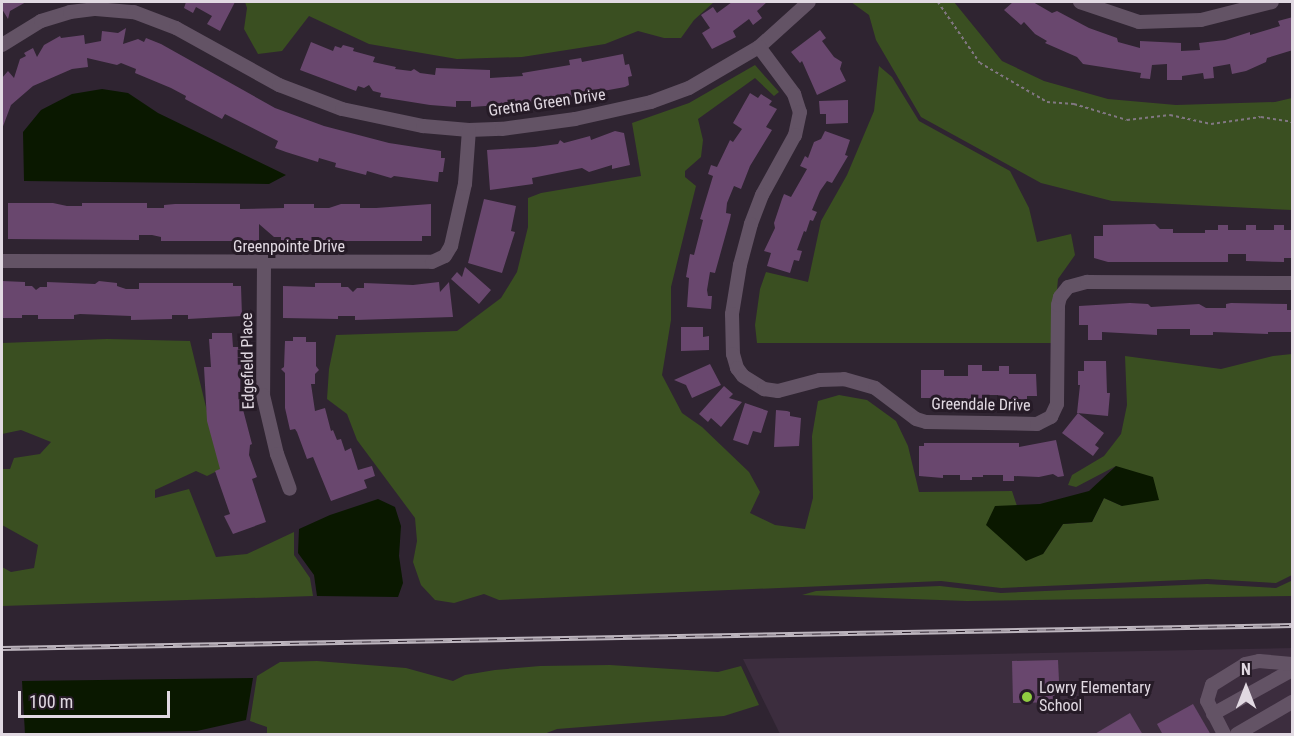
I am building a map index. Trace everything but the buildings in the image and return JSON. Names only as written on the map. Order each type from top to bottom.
[{"type":"street","name":"Gretna Green Drive","points":[[2,45],[42,21],[70,12],[96,9],[134,12],[176,27],[279,85],[321,102],[387,120],[469,130],[565,120],[651,102],[689,88],[759,47],[809,2]]},
{"type":"street","points":[[1080,2],[1139,22],[1201,20],[1272,2]]},
{"type":"street","name":"Greendale Drive","points":[[759,47],[794,94],[800,112],[795,135],[762,195],[751,224],[740,265],[732,314],[733,354],[737,368],[743,376],[764,389],[778,391],[819,380],[844,379],[875,388],[916,419],[926,422],[1037,424],[1051,417],[1057,404],[1058,305],[1060,297],[1068,287],[1087,282],[1293,283]]},
{"type":"street","name":"Greenpointe Drive","points":[[2,261],[264,264],[432,262],[445,256],[452,246],[465,184],[469,130]]},
{"type":"street","name":"Edgefield Place","points":[[264,264],[263,395],[277,454],[290,489]]},
{"type":"street","points":[[1224,735],[1213,714],[1207,693],[1212,685],[1245,664],[1259,661],[1293,664]]},
{"type":"street","points":[[1213,714],[1293,670]]},
{"type":"street","points":[[1237,735],[1293,702]]},
{"type":"path","points":[[938,2],[980,63],[1047,102],[1074,104],[1127,120],[1170,115],[1211,124],[1261,117],[1293,122]]},
{"type":"shaded area","points":[[102,89],[128,93],[158,113],[286,175],[269,184],[24,181],[23,132],[41,110],[72,94]]},
{"type":"shaded area","points":[[1116,466],[1153,477],[1159,500],[1122,506],[1104,498],[1092,522],[1063,524],[1043,554],[1026,561],[986,525],[995,506],[1040,504],[1089,491]]},
{"type":"shaded area","points":[[378,499],[395,507],[401,526],[399,556],[403,583],[398,597],[317,596],[314,575],[298,553],[299,529],[330,515]]},
{"type":"shaded area","name":"Lowry Elementary School","points":[[1292,648],[1292,734],[780,734],[743,659]]},
{"type":"shaded area","points":[[253,678],[246,720],[197,731],[25,734],[22,681]]},
{"type":"green space","points":[[245,2],[714,2],[694,20],[681,38],[664,38],[638,31],[605,44],[522,57],[457,59],[369,44],[309,16],[282,51],[258,54],[244,29],[247,8]]},
{"type":"green space","points":[[851,2],[954,2],[1002,61],[1044,81],[1108,99],[1176,105],[1275,102],[1292,98],[1292,210],[1112,201],[1041,183],[921,117],[876,40],[869,15]]},
{"type":"green space","points":[[755,65],[779,92],[774,96],[755,78],[698,119],[703,140],[701,157],[685,171],[685,177],[696,186],[671,287],[671,320],[662,375],[682,413],[702,427],[749,472],[760,492],[750,513],[775,525],[805,529],[813,498],[812,436],[818,401],[839,395],[867,400],[896,421],[908,446],[919,492],[1012,491],[1017,506],[995,506],[1043,554],[1063,524],[1092,522],[1104,498],[1122,506],[1116,466],[1076,487],[1068,485],[1072,475],[1104,456],[1121,434],[1127,405],[1125,356],[1221,369],[1273,356],[1292,354],[1292,575],[1276,583],[1207,579],[1001,588],[941,581],[499,600],[484,594],[454,603],[435,600],[421,585],[413,562],[417,541],[415,518],[357,440],[347,414],[327,399],[329,369],[336,335],[457,331],[501,298],[517,272],[528,227],[528,198],[541,193],[641,176],[632,123],[689,103]]},
{"type":"green space","points":[[879,66],[892,77],[919,121],[1010,171],[1029,208],[1037,242],[1071,234],[1075,255],[1058,279],[1052,343],[757,343],[755,325],[760,289],[766,272],[808,282],[821,221],[847,175],[874,111]]},
{"type":"green space","points":[[107,339],[190,341],[221,469],[207,476],[196,471],[155,490],[155,498],[189,489],[216,557],[247,554],[294,532],[294,555],[310,578],[313,596],[2,606],[2,567],[11,572],[34,568],[38,545],[2,525],[2,469],[10,469],[14,458],[40,454],[51,442],[21,430],[2,434],[2,343]]},
{"type":"green space","points":[[1291,581],[1292,596],[967,601],[802,595],[816,591],[940,586],[1001,593],[1207,584],[1276,588]]},
{"type":"green space","points":[[317,661],[406,668],[453,681],[465,675],[540,666],[610,665],[718,672],[741,666],[759,705],[724,716],[557,729],[544,734],[267,734],[267,727],[250,721],[257,676],[280,662]]},
{"type":"railway","points":[[2,648],[1292,625]]},
{"type":"place","name":"Lowry Elementary School","points":[[1027,697]]}]
